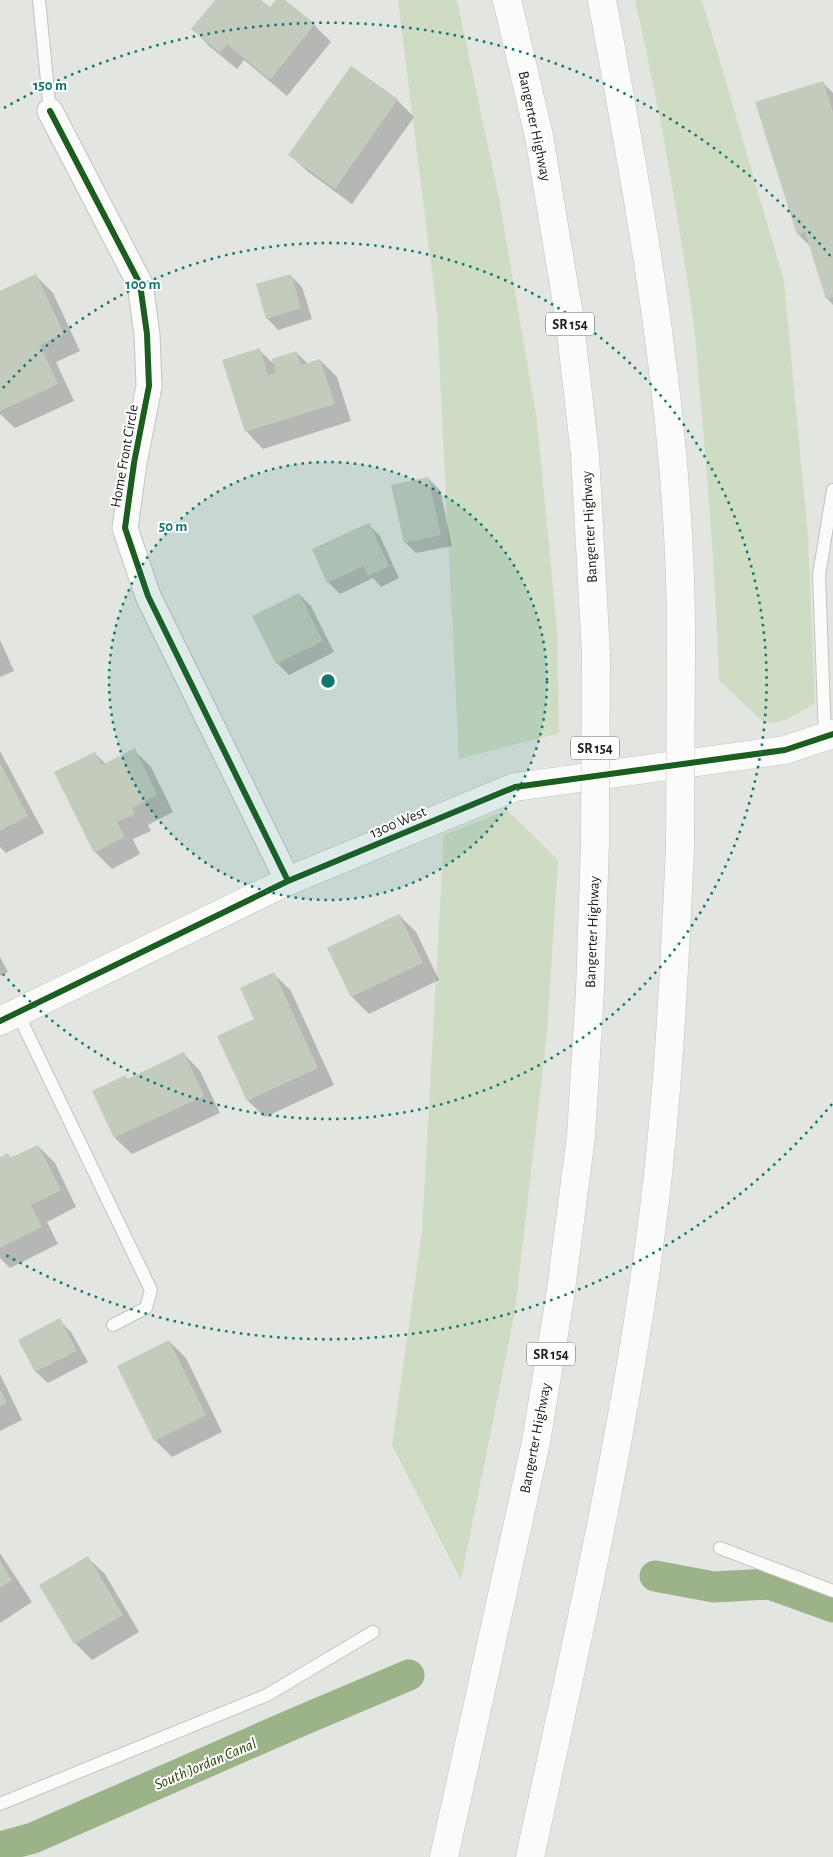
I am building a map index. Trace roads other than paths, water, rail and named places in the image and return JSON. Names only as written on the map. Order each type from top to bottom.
[{"type":"main road","name":"Bangerter Highway","points":[[444,1857],[536,1442],[560,1297],[580,1136],[590,991],[595,843],[596,654],[585,455],[569,315],[538,136],[507,0]]},
{"type":"main road","points":[[530,1857],[609,1484],[640,1311],[652,1230],[673,1002],[680,849],[681,609],[676,514],[664,366],[635,177],[602,0]]},
{"type":"main road","name":"1300 West","points":[[8,1016],[288,881],[515,787],[784,750],[829,736]]},
{"type":"street","name":"Home Front Circle","points":[[50,111],[140,284],[147,334],[149,386],[134,463],[125,528],[148,596],[288,881]]},
{"type":"lane","points":[[39,0],[50,111]]},
{"type":"lane","points":[[829,736],[820,575],[833,490]]},
{"type":"lane","points":[[8,1016],[151,1290],[146,1308],[113,1325]]},
{"type":"lane","points":[[720,1548],[833,1591]]},
{"type":"lane","points":[[0,1804],[267,1695],[373,1632]]},
{"type":"waterway","name":"South Jordan Canal","points":[[655,1576],[714,1587],[769,1584],[833,1607]]},
{"type":"waterway","name":"South Jordan Canal","points":[[0,1847],[33,1838],[409,1675]]}]
